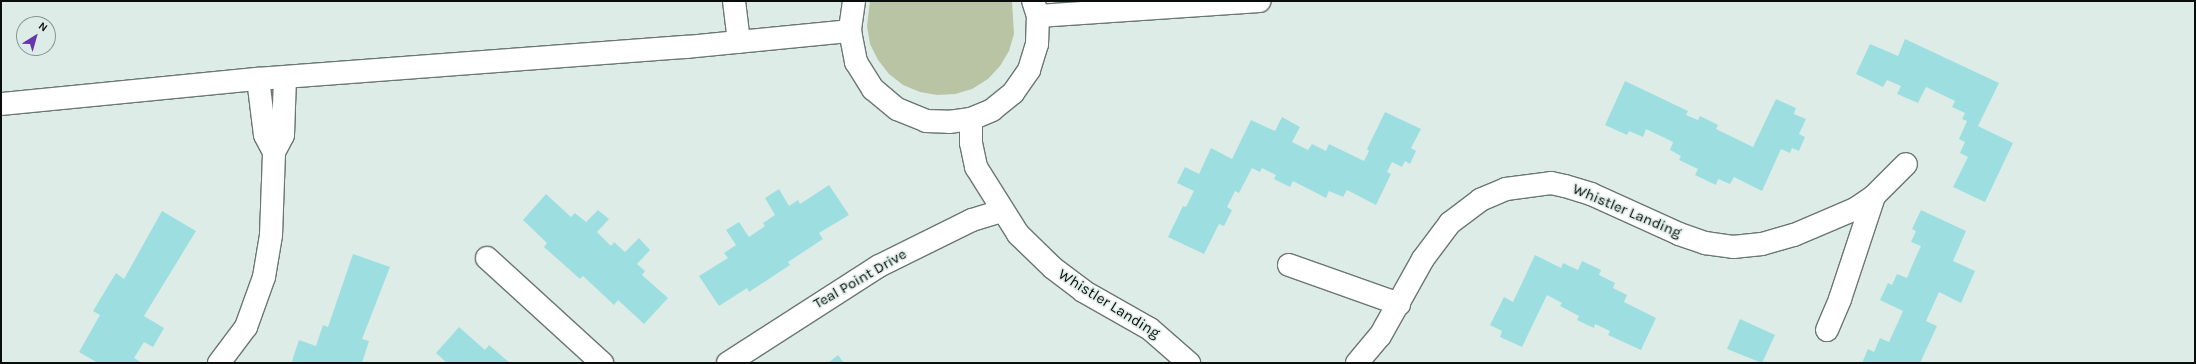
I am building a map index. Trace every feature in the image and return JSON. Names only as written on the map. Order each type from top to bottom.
[{"type":"street","points":[[734,1],[739,42]]},
{"type":"street","points":[[854,1],[850,31],[856,62],[873,89],[897,109],[926,121],[949,122],[971,119],[992,110],[1014,93],[1029,70],[1037,44],[1035,8],[1259,1]]},
{"type":"street","points":[[1,104],[258,79],[739,42],[850,31]]},
{"type":"street","points":[[219,363],[246,327],[264,277],[271,235],[274,152],[283,135],[284,78]]},
{"type":"street","points":[[258,79],[265,135],[274,152]]},
{"type":"street","name":"Whistler Landing","points":[[971,119],[971,143],[976,167],[1001,211],[1018,234],[1053,268],[1082,291],[1150,329],[1189,363]]},
{"type":"street","name":"Whistler Landing","points":[[1357,363],[1380,336],[1423,259],[1450,223],[1480,200],[1521,185],[1551,183],[1566,186],[1591,194],[1679,234],[1705,243],[1733,247],[1762,244],[1794,235],[1855,209],[1874,196],[1906,164]]},
{"type":"street","name":"Whistler Landing","points":[[1827,330],[1874,196]]},
{"type":"street","name":"Teal Point Drive","points":[[728,363],[879,266],[972,220],[1001,211]]},
{"type":"street","points":[[487,258],[602,363]]},
{"type":"street","points":[[1289,265],[1399,304]]},
{"type":"green space","points":[[870,1],[1012,1],[1014,34],[1009,51],[1000,66],[988,79],[972,89],[955,94],[937,95],[920,92],[903,85],[889,74],[878,60],[870,44],[867,26]]},
{"type":"building","points":[[1905,39],[1999,83],[1978,126],[2013,143],[1985,202],[1953,187],[1968,157],[1960,153],[1965,142],[1959,139],[1967,121],[1962,119],[1965,113],[1952,107],[1955,101],[1926,87],[1918,103],[1897,94],[1901,86],[1887,80],[1883,87],[1856,74],[1870,44],[1898,56]]},
{"type":"building","points":[[1625,81],[1688,111],[1686,115],[1698,120],[1700,116],[1718,125],[1716,129],[1753,147],[1776,99],[1796,108],[1794,114],[1806,119],[1799,134],[1805,137],[1799,151],[1792,148],[1790,153],[1781,149],[1762,191],[1734,177],[1730,184],[1718,179],[1716,185],[1695,175],[1698,169],[1679,160],[1681,156],[1670,150],[1673,142],[1646,129],[1643,137],[1629,131],[1627,135],[1605,125]]},
{"type":"building","points":[[1385,112],[1421,129],[1411,148],[1416,151],[1410,164],[1405,161],[1402,167],[1392,162],[1387,172],[1391,174],[1376,205],[1347,190],[1343,197],[1329,191],[1326,198],[1293,181],[1290,187],[1274,179],[1276,175],[1262,168],[1260,172],[1252,168],[1239,193],[1235,191],[1227,207],[1232,210],[1224,226],[1219,224],[1204,254],[1168,237],[1183,206],[1186,207],[1194,191],[1177,183],[1185,167],[1199,174],[1211,148],[1232,159],[1251,120],[1275,131],[1282,117],[1300,127],[1292,142],[1308,150],[1312,144],[1326,151],[1329,144],[1364,161],[1369,151],[1367,149]]},
{"type":"building","points":[[829,185],[849,215],[819,233],[823,239],[788,262],[790,265],[749,292],[747,288],[719,306],[699,276],[728,258],[724,253],[736,245],[726,230],[739,222],[749,237],[765,226],[763,223],[775,215],[765,198],[779,189],[789,206],[798,200],[800,204]]},
{"type":"building","points":[[546,194],[571,217],[575,213],[586,222],[598,210],[609,219],[597,232],[611,246],[614,242],[625,252],[639,238],[650,250],[637,264],[645,271],[642,275],[668,298],[644,324],[618,300],[614,305],[583,276],[580,279],[544,247],[547,243],[523,220]]},
{"type":"building","points":[[1921,210],[1966,231],[1953,261],[1975,271],[1961,303],[1939,292],[1926,321],[1937,326],[1920,363],[1862,363],[1868,349],[1874,352],[1880,338],[1889,342],[1903,311],[1880,300],[1888,283],[1892,285],[1897,274],[1907,278],[1921,246],[1911,242],[1916,231],[1912,229]]},
{"type":"building","points":[[162,211],[196,231],[144,316],[164,328],[153,347],[144,342],[134,358],[142,363],[98,363],[79,352],[100,315],[93,311],[116,273],[124,279]]},
{"type":"building","points":[[353,254],[390,267],[362,339],[369,341],[362,363],[298,363],[292,361],[299,340],[316,346],[323,325],[328,327]]},
{"type":"building","points":[[1535,255],[1561,268],[1563,263],[1578,270],[1582,261],[1601,270],[1599,275],[1615,283],[1613,288],[1627,295],[1624,302],[1656,318],[1641,350],[1608,335],[1610,331],[1595,324],[1594,328],[1577,320],[1579,316],[1560,306],[1562,303],[1547,295],[1522,347],[1500,337],[1502,331],[1490,325],[1504,297],[1513,302]]},
{"type":"building","points":[[1740,319],[1775,335],[1762,363],[1727,349]]},
{"type":"building","points":[[459,327],[485,350],[489,345],[510,363],[447,363],[436,353]]},
{"type":"building","points":[[838,355],[844,363],[828,363]]}]
